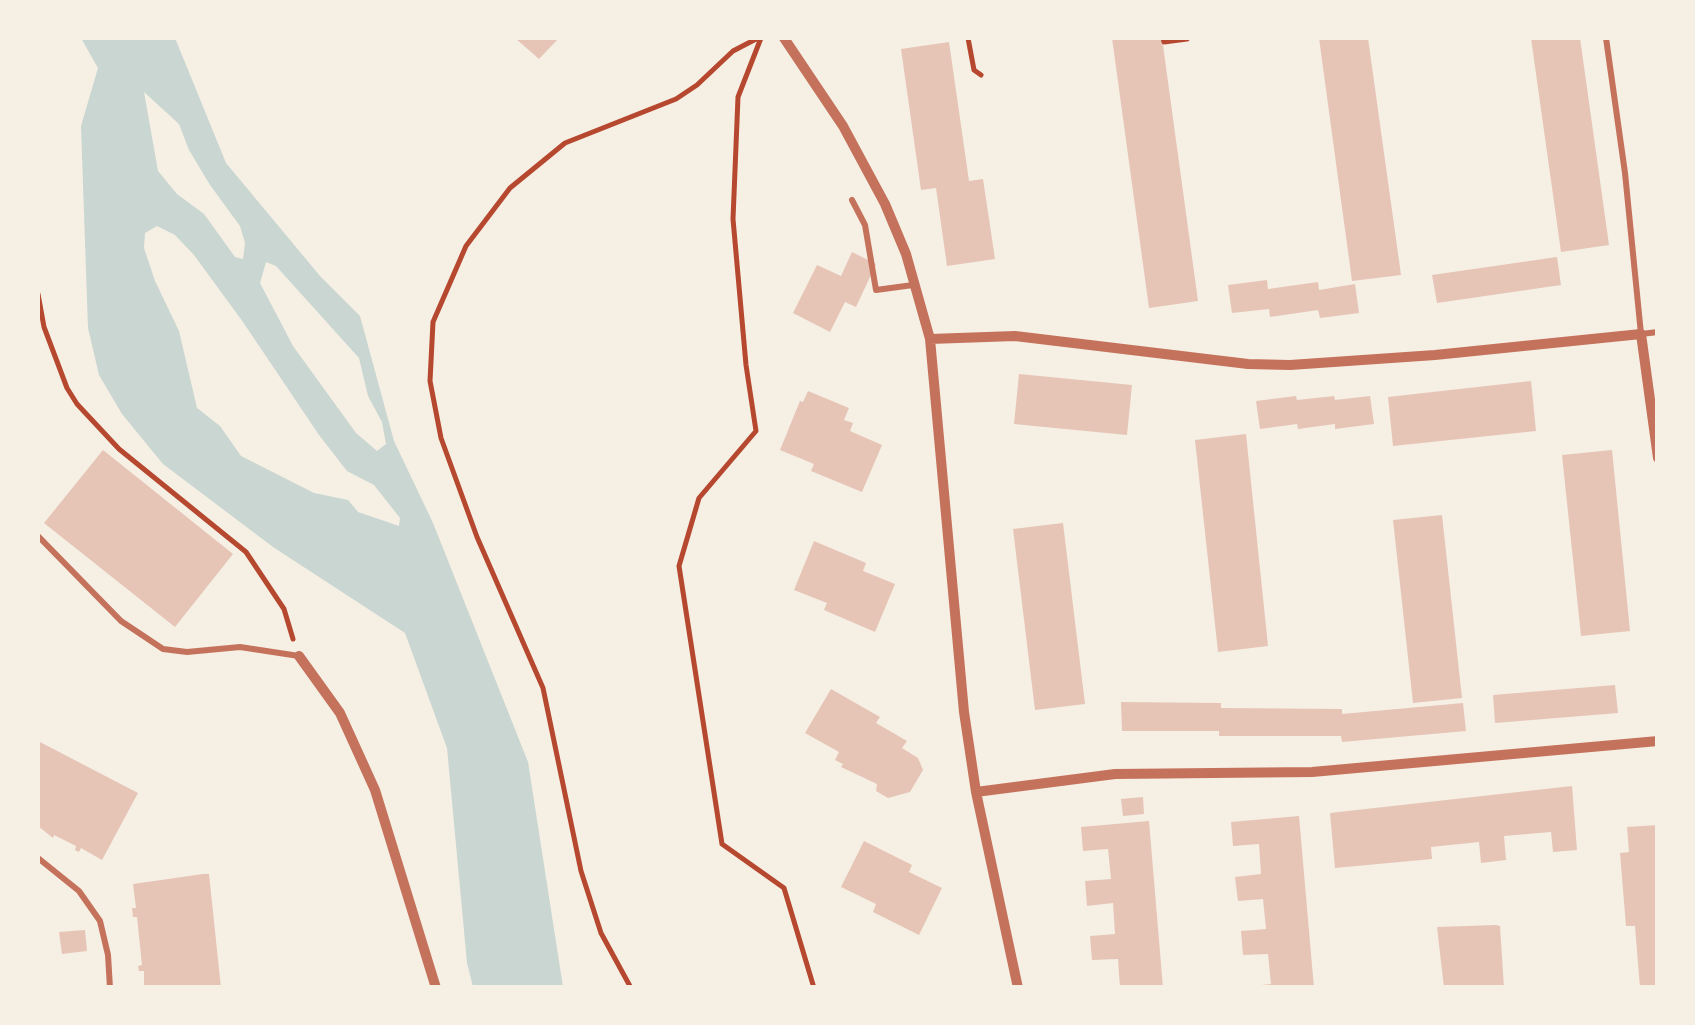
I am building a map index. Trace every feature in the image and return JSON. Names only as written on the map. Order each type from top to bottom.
[{"type":"street","points":[[784,38],[820,88],[867,168],[906,254],[930,339],[964,712],[976,792],[1018,988]]},
{"type":"street","points":[[930,339],[1015,336],[1231,362],[1290,364],[1435,356],[1640,334],[1658,458]]},
{"type":"street","points":[[299,656],[340,713],[376,790],[436,988]]},
{"type":"street","points":[[976,792],[1115,774],[1330,771],[1658,740]]},
{"type":"lane","points":[[1606,38],[1634,246],[1640,334],[1658,332]]},
{"type":"lane","points":[[852,200],[864,225],[876,290],[915,285]]},
{"type":"lane","points":[[38,536],[120,621],[163,649],[186,652],[240,647],[299,656]]},
{"type":"lane","points":[[38,858],[79,891],[100,921],[110,988]]},
{"type":"path","points":[[631,988],[602,933],[581,871],[543,688],[477,537],[441,438],[430,381],[433,322],[466,246],[510,188],[565,143],[676,99],[733,51],[759,38]]},
{"type":"path","points":[[759,38],[738,97],[733,220],[756,432],[699,498],[679,566],[722,844],[784,888],[814,988]]},
{"type":"path","points":[[968,38],[974,70],[981,75]]},
{"type":"path","points":[[1163,38],[1164,42],[1187,39]]},
{"type":"path","points":[[38,294],[44,327],[66,388],[77,404],[120,449],[246,552],[284,609],[299,656]]},
{"type":"shaded area","points":[[81,38],[175,38],[226,163],[320,276],[360,316],[394,441],[433,523],[528,762],[563,987],[473,987],[467,963],[447,748],[405,633],[273,547],[163,464],[122,414],[99,375],[88,328],[81,126],[98,68]],"holes":[[[144,92],[179,124],[189,150],[240,226],[245,243],[243,259],[235,257],[204,214],[177,194],[158,171]],[[157,226],[175,235],[194,255],[319,435],[347,471],[374,485],[400,518],[399,526],[358,512],[348,500],[314,493],[241,456],[220,426],[197,408],[179,331],[144,248],[145,233]],[[266,262],[276,266],[359,358],[368,396],[382,422],[386,444],[377,451],[356,433],[293,346],[260,283]]]},
{"type":"building","points":[[515,38],[559,38],[539,59]]},
{"type":"building","points":[[1112,38],[1162,38],[1198,301],[1149,308]]},
{"type":"building","points":[[1319,38],[1368,38],[1401,275],[1352,281]]},
{"type":"building","points":[[1531,38],[1580,38],[1609,245],[1561,252]]},
{"type":"building","points":[[949,42],[969,181],[983,179],[995,259],[947,266],[936,188],[921,190],[901,49]]},
{"type":"building","points":[[852,252],[876,264],[856,307],[845,302],[830,332],[793,313],[817,265],[841,276]]},
{"type":"building","points":[[1557,257],[1561,285],[1437,303],[1432,275]]},
{"type":"building","points":[[1267,280],[1268,289],[1318,282],[1319,290],[1355,284],[1359,313],[1320,318],[1318,310],[1270,317],[1269,309],[1232,313],[1228,285]]},
{"type":"building","points":[[1019,374],[1132,385],[1127,435],[1014,424]]},
{"type":"building","points":[[1531,381],[1536,431],[1393,446],[1388,397]]},
{"type":"building","points":[[808,391],[849,408],[844,420],[853,423],[850,431],[882,445],[862,492],[811,471],[814,464],[780,450]]},
{"type":"building","points":[[1296,396],[1297,400],[1334,396],[1335,400],[1370,396],[1374,424],[1298,429],[1297,424],[1260,429],[1256,401]]},
{"type":"building","points":[[1246,434],[1268,646],[1218,652],[1195,440]]},
{"type":"building","points":[[103,450],[233,554],[175,627],[44,523]]},
{"type":"building","points":[[1612,450],[1630,631],[1581,636],[1562,455]]},
{"type":"building","points":[[1442,515],[1462,698],[1413,703],[1393,520]]},
{"type":"building","points":[[1063,523],[1085,704],[1035,710],[1013,529]]},
{"type":"building","points":[[814,541],[866,563],[863,571],[895,584],[875,632],[824,610],[827,603],[794,590]]},
{"type":"building","points":[[1615,685],[1618,713],[1495,723],[1493,695]]},
{"type":"building","points":[[831,689],[880,717],[876,723],[907,741],[902,748],[918,758],[923,770],[910,792],[888,798],[876,791],[877,784],[841,767],[843,764],[835,760],[839,752],[805,733]]},
{"type":"building","points":[[1121,702],[1342,709],[1342,714],[1463,703],[1466,731],[1342,742],[1341,736],[1122,731]]},
{"type":"building","points":[[38,741],[138,793],[102,860],[81,848],[79,852],[75,850],[76,846],[54,835],[53,838],[38,826]]},
{"type":"building","points":[[1572,786],[1577,850],[1553,852],[1551,832],[1504,836],[1506,860],[1481,863],[1479,842],[1431,847],[1432,859],[1335,868],[1330,813]]},
{"type":"building","points":[[1143,797],[1144,814],[1123,816],[1121,799]]},
{"type":"building","points":[[1299,816],[1314,988],[1261,988],[1271,984],[1268,954],[1243,955],[1241,931],[1266,929],[1263,899],[1238,901],[1235,877],[1261,874],[1259,844],[1233,846],[1231,822]]},
{"type":"building","points":[[1149,821],[1163,988],[1120,988],[1118,959],[1092,960],[1090,936],[1115,934],[1113,903],[1087,906],[1085,881],[1111,879],[1108,849],[1083,851],[1081,827]]},
{"type":"building","points":[[1658,825],[1658,988],[1640,988],[1635,926],[1626,926],[1620,853],[1629,852],[1627,827]]},
{"type":"building","points":[[864,841],[912,865],[909,872],[942,888],[919,935],[873,912],[876,904],[841,887]]},
{"type":"building","points":[[209,874],[221,988],[144,988],[144,971],[139,971],[138,966],[142,965],[137,917],[133,917],[132,908],[136,908],[133,884]]},
{"type":"building","points":[[1500,926],[1504,988],[1444,988],[1437,927]]},
{"type":"building","points":[[85,930],[87,951],[62,954],[59,932]]}]
